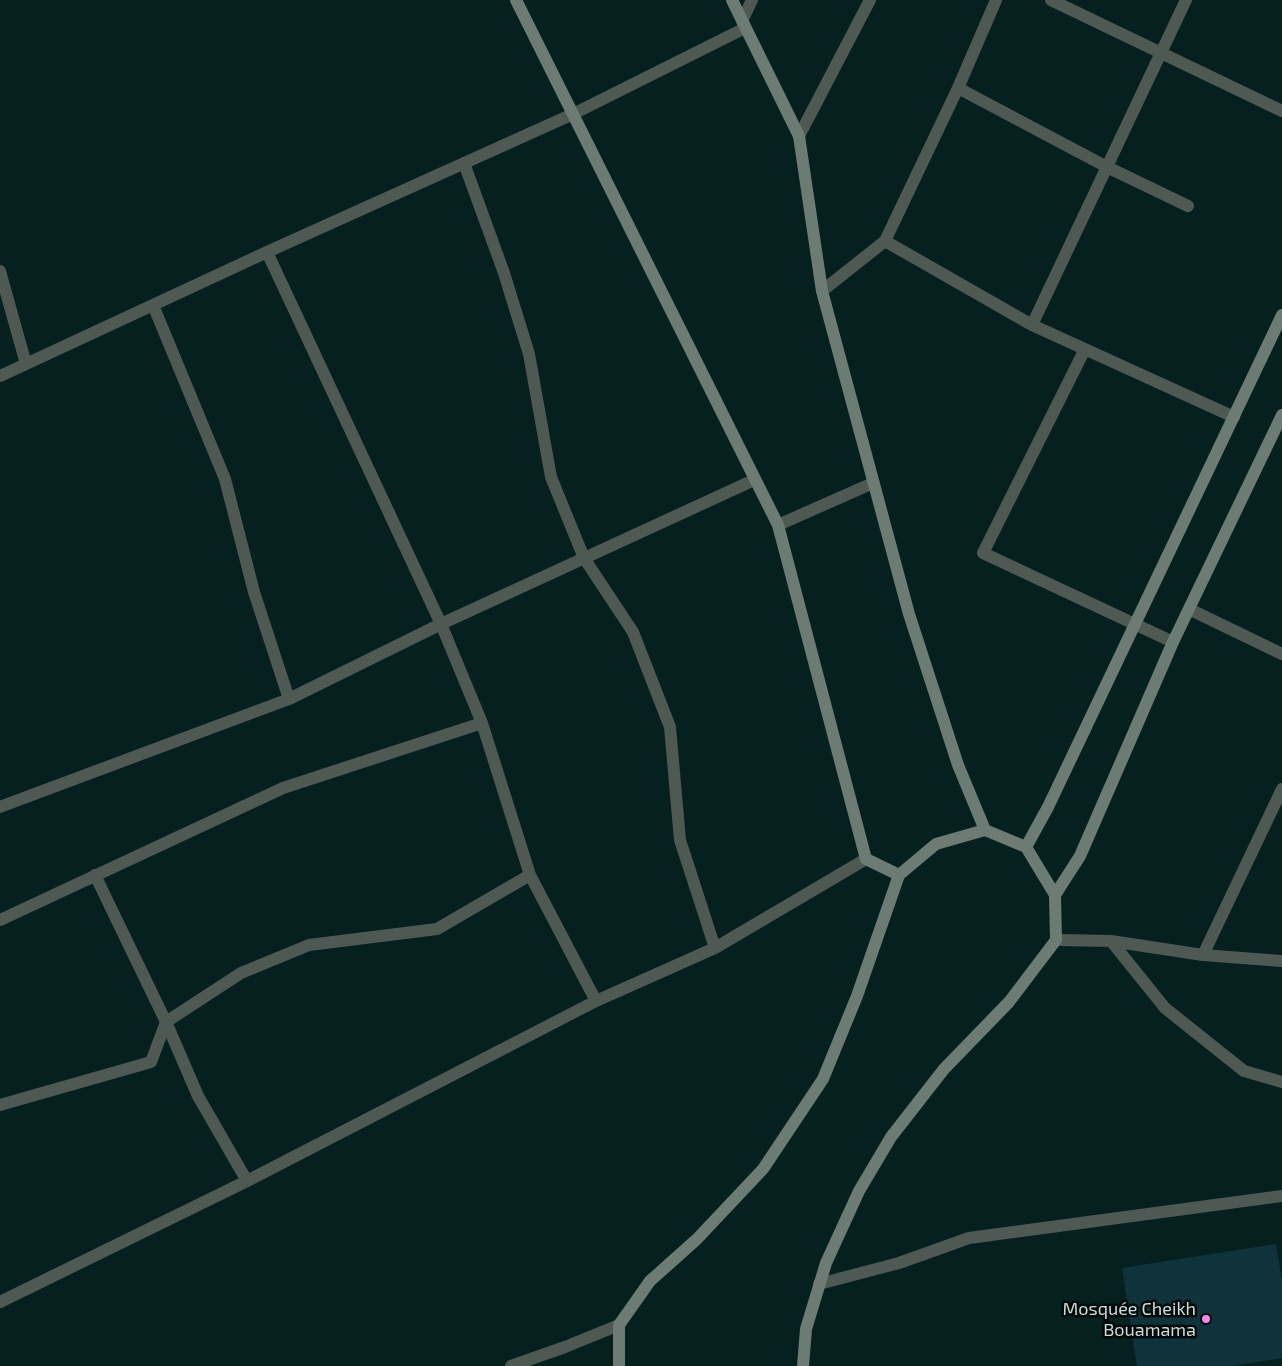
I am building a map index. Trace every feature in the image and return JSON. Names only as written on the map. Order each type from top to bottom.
[{"type":"street","points":[[516,0],[754,480],[778,524],[866,859],[899,875]]},
{"type":"street","points":[[732,0],[799,136],[822,291],[873,482],[912,623],[958,765],[985,830]]},
{"type":"street","points":[[0,376],[267,252],[573,114],[744,24],[752,0]]},
{"type":"street","points":[[799,136],[870,0]]},
{"type":"street","points":[[822,291],[886,241],[958,88],[996,0]]},
{"type":"street","points":[[1051,0],[1282,111]]},
{"type":"street","points":[[1032,325],[1186,0]]},
{"type":"street","points":[[958,88],[1107,168],[1188,206]]},
{"type":"street","points":[[464,163],[504,273],[529,354],[551,477],[584,558],[633,632],[670,726],[680,840],[715,948]]},
{"type":"street","points":[[886,241],[1032,325],[1234,417]]},
{"type":"street","points":[[267,252],[441,624],[482,723],[530,875],[596,1001]]},
{"type":"street","points":[[0,271],[26,364]]},
{"type":"street","points":[[153,305],[225,479],[254,592],[289,699]]},
{"type":"street","points":[[1026,847],[1048,807],[1136,625],[1282,315]]},
{"type":"street","points":[[1085,349],[983,553],[1173,642]]},
{"type":"street","points":[[1055,895],[1080,856],[1173,642],[1281,418]]},
{"type":"street","points":[[0,807],[289,699],[441,624],[754,480]]},
{"type":"street","points":[[778,524],[873,482]]},
{"type":"street","points":[[1189,609],[1282,654]]},
{"type":"street","points":[[0,920],[283,788],[482,723]]},
{"type":"street","points":[[1203,955],[1282,789]]},
{"type":"street","points":[[511,1366],[619,1325],[650,1281],[697,1239],[763,1169],[823,1079],[857,996],[899,875],[936,844],[985,830],[1026,847],[1055,895],[1056,940],[1009,1002],[944,1069],[891,1136],[851,1207],[819,1284],[806,1329],[803,1366]]},
{"type":"street","points":[[0,1302],[247,1181],[596,1001],[715,948],[866,859]]},
{"type":"street","points":[[95,875],[166,1022],[198,1096],[247,1181]]},
{"type":"street","points":[[0,1106],[151,1062],[166,1022],[241,973],[309,945],[437,929],[530,875]]},
{"type":"street","points":[[1056,940],[1111,941],[1203,955],[1282,961]]},
{"type":"street","points":[[1111,941],[1165,1008],[1244,1071],[1282,1082]]},
{"type":"street","points":[[819,1284],[899,1263],[969,1238],[1282,1196]]},
{"type":"street","points":[[619,1325],[619,1366]]},
{"type":"building","name":"Mosquée Cheikh Bouamama","points":[[1276,1244],[1282,1280],[1282,1358],[1232,1366],[1137,1366],[1122,1268]]},
{"type":"place","name":"Mosquée Cheikh Bouamama","points":[[1206,1319]]}]
